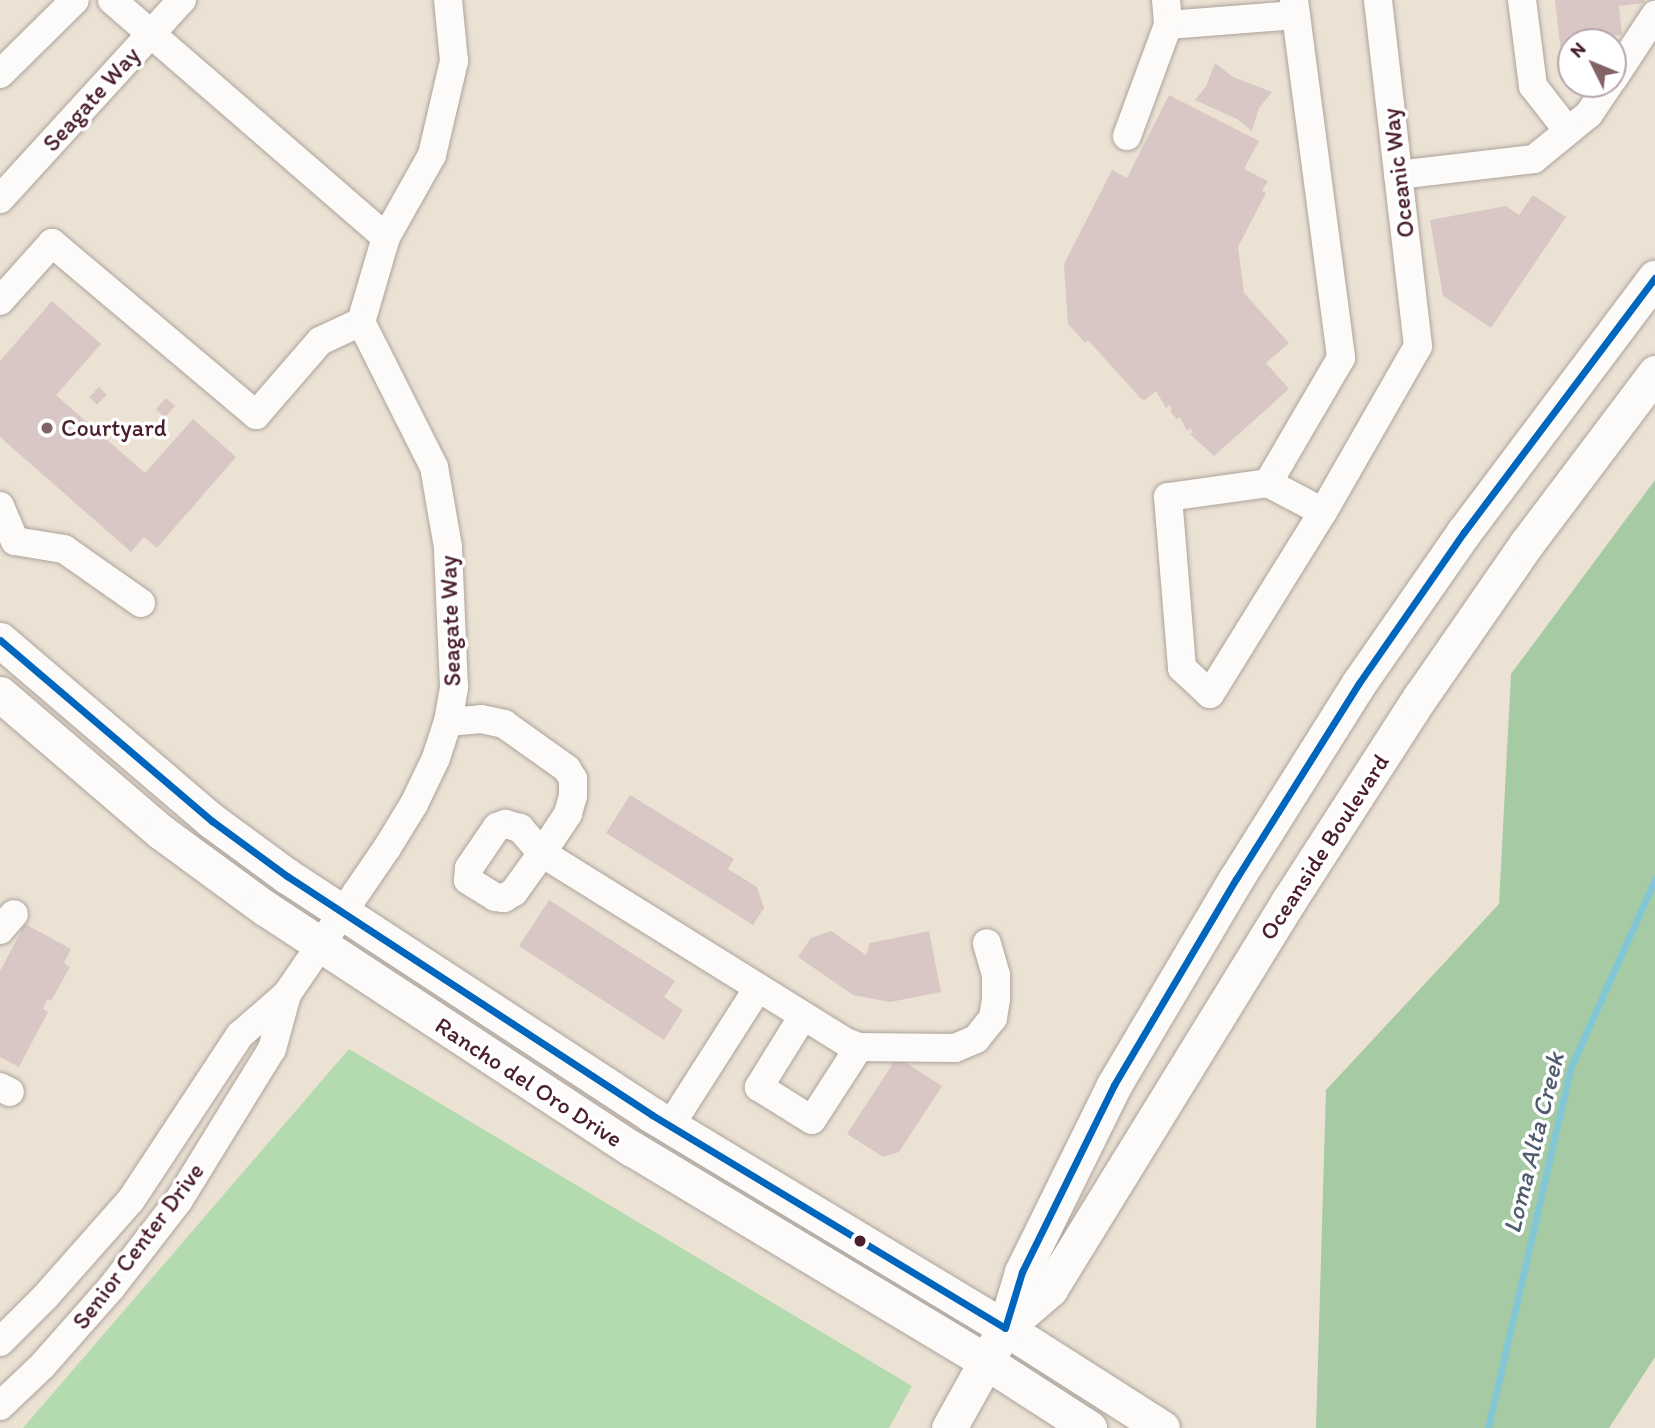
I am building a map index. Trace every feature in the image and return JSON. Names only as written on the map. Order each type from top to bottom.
[{"type":"main road","name":"Oceanside Boulevard","points":[[949,1428],[1005,1328],[1022,1272],[1114,1085],[1236,879],[1359,683],[1464,532],[1655,278]]},
{"type":"main road","name":"Oceanside Boulevard","points":[[1005,1328],[1050,1289],[1288,902],[1421,696],[1527,543],[1655,373]]},
{"type":"main road","name":"Rancho del Oro Drive","points":[[0,640],[212,821],[343,912],[670,1126],[1005,1328],[1162,1428]]},
{"type":"main road","name":"Rancho del Oro Drive","points":[[0,694],[161,832],[222,879],[631,1148],[985,1361],[1089,1428]]},
{"type":"street","points":[[0,74],[75,0]]},
{"type":"street","points":[[112,0],[149,35],[386,237]]},
{"type":"street","name":"Seagate Way","points":[[0,199],[182,0]]},
{"type":"street","points":[[0,301],[52,243],[256,415],[320,341],[361,321],[386,237],[432,155],[454,61],[447,0]]},
{"type":"street","name":"Oceanic Way","points":[[1323,512],[1418,346],[1378,0]]},
{"type":"street","points":[[1522,0],[1532,86],[1568,131]]},
{"type":"street","points":[[1127,136],[1167,12],[1295,7],[1341,358],[1268,482]]},
{"type":"street","points":[[1627,58],[1655,15]]},
{"type":"street","points":[[1398,175],[1534,159],[1589,114],[1600,98]]},
{"type":"street","name":"Seagate Way","points":[[321,945],[414,804],[436,758],[448,722],[454,687],[449,547],[434,467],[361,321]]},
{"type":"street","points":[[1268,482],[1323,512],[1210,694],[1182,668],[1168,497],[1268,482]]},
{"type":"street","points":[[0,506],[15,541],[64,549],[141,603]]},
{"type":"street","points":[[448,722],[481,719],[504,724],[567,769],[573,779],[573,796],[568,814],[542,853],[803,1016],[859,1047],[955,1048],[976,1039],[993,1018],[996,998],[996,975],[987,943]]},
{"type":"street","name":"Senior Center Drive","points":[[0,1342],[46,1296],[131,1200],[240,1035],[287,994],[321,945]]},
{"type":"street","points":[[670,1126],[758,988]]},
{"type":"street","name":"Senior Center Drive","points":[[0,1406],[43,1365],[111,1288],[179,1200],[272,1049],[287,994]]},
{"type":"street","points":[[803,1016],[759,1087],[812,1120],[859,1047]]},
{"type":"green space","points":[[1655,480],[1655,1357],[1609,1428],[1316,1428],[1326,1090],[1499,904],[1511,674]]},
{"type":"green space","points":[[349,1049],[912,1386],[889,1428],[23,1428]]},
{"type":"building","points":[[1555,0],[1644,0],[1644,3],[1619,6],[1621,28],[1558,28]]},
{"type":"building","points":[[1215,63],[1233,77],[1272,92],[1259,108],[1252,131],[1237,119],[1195,100],[1206,86]]},
{"type":"building","points":[[1169,95],[1259,141],[1244,169],[1268,181],[1262,191],[1266,193],[1238,247],[1244,293],[1289,343],[1266,363],[1289,389],[1214,456],[1190,434],[1193,432],[1190,428],[1187,431],[1180,417],[1177,419],[1170,411],[1172,409],[1169,405],[1166,408],[1156,391],[1145,400],[1141,399],[1088,340],[1085,343],[1068,324],[1064,264],[1112,170],[1127,178]]},
{"type":"building","points":[[1533,195],[1566,217],[1491,328],[1443,296],[1430,220],[1506,206],[1519,215]]},
{"type":"building","name":"Courtyard","points":[[52,301],[101,344],[56,395],[145,473],[193,419],[236,457],[157,548],[144,537],[131,552],[0,437],[0,361]]},
{"type":"building","points":[[99,387],[107,395],[97,405],[89,397]]},
{"type":"building","points":[[166,398],[175,406],[165,417],[156,409]]},
{"type":"building","points":[[630,795],[734,859],[728,869],[757,887],[764,908],[753,925],[606,833]]},
{"type":"building","points":[[549,900],[675,981],[664,997],[683,1010],[664,1040],[519,946]]},
{"type":"building","points":[[25,924],[71,949],[64,963],[70,967],[51,1001],[47,999],[43,1009],[48,1012],[19,1067],[0,1057],[0,971]]},
{"type":"building","points":[[831,931],[866,955],[870,943],[929,931],[941,992],[890,1002],[853,995],[798,957],[811,938]]},
{"type":"building","points":[[897,1057],[942,1086],[899,1152],[883,1157],[847,1134]]},
{"type":"waterway","name":"Loma Alta Creek","points":[[1488,1428],[1570,1069],[1655,879]]},
{"type":"transit line","points":[[0,640],[212,821],[287,876],[652,1115],[1005,1328],[1022,1272],[1114,1085],[1236,879],[1359,683],[1464,532],[1655,278]]},
{"type":"place","name":"Courtyard","points":[[47,428]]}]
